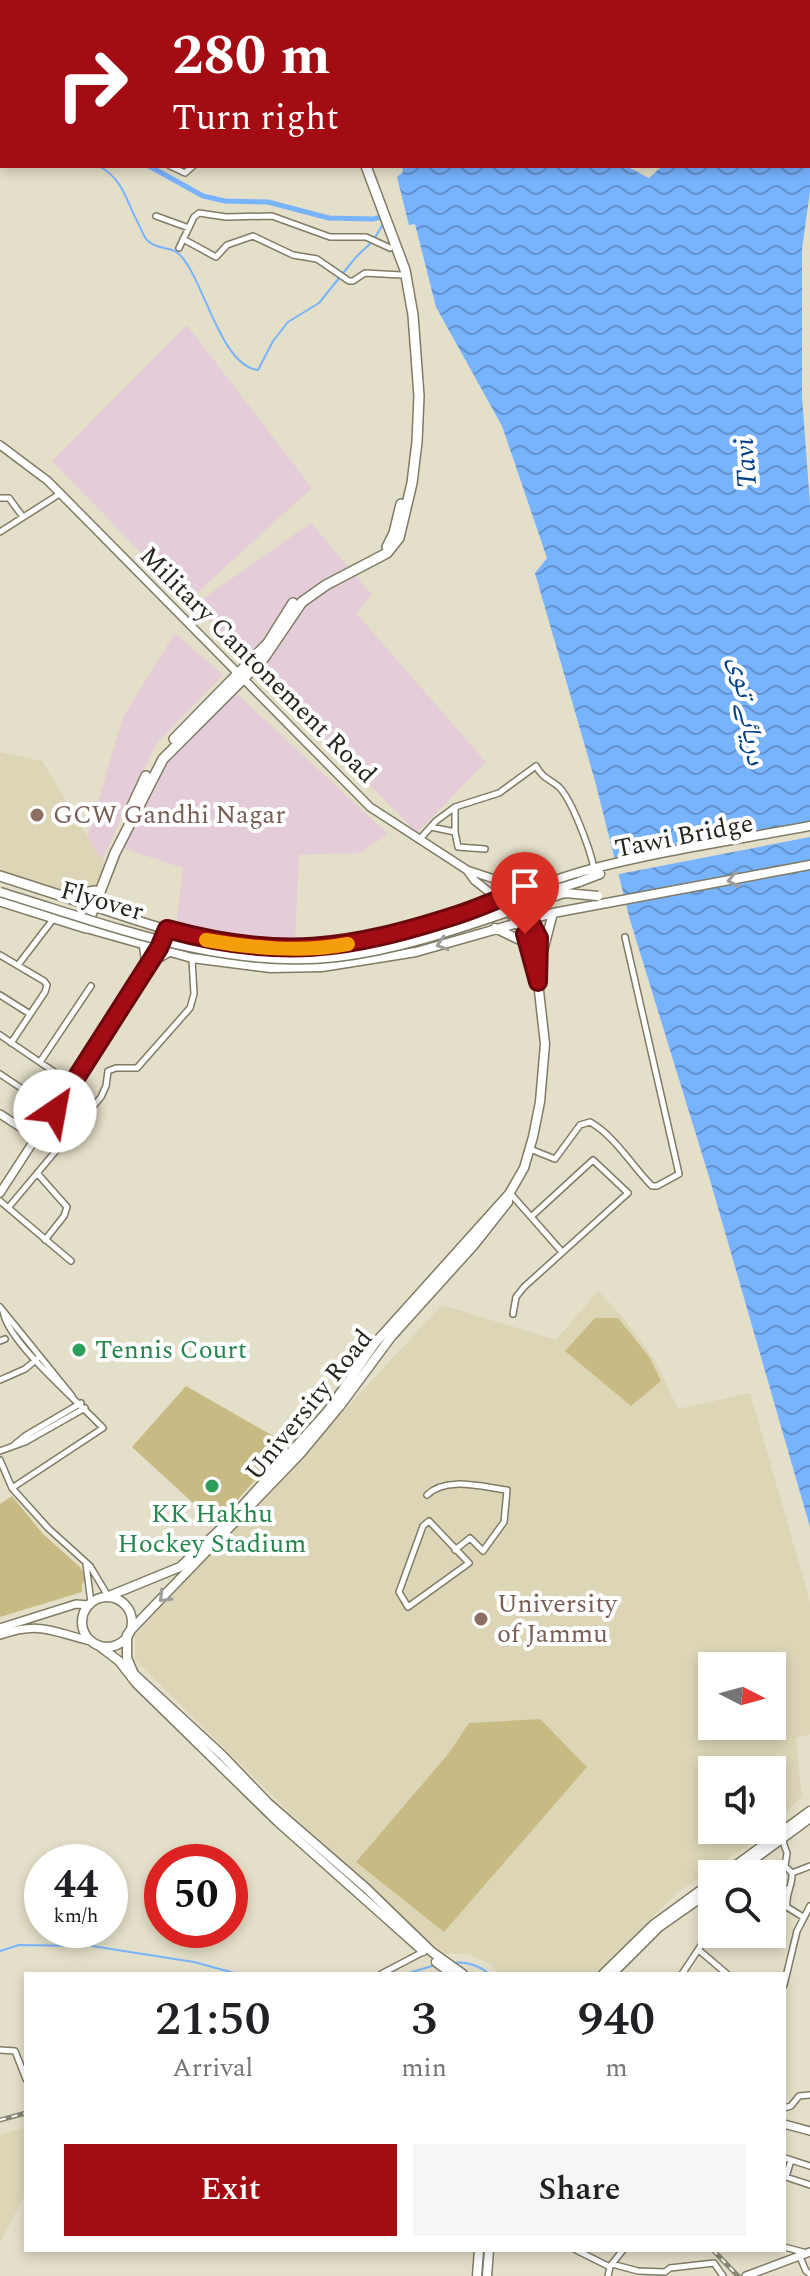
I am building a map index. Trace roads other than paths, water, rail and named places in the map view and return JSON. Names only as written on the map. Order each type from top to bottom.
[{"type":"highway","points":[[0,901],[84,927],[95,891],[150,769],[182,729],[270,651],[302,602],[395,546],[401,533],[416,461],[419,396],[411,294],[405,270],[365,171]]},
{"type":"highway","points":[[91,905],[159,765],[268,643],[286,613],[301,596],[325,579],[385,548],[392,538],[408,472],[413,421],[411,338],[401,275],[390,248],[389,236]]},
{"type":"highway","points":[[0,876],[91,905]]},
{"type":"highway","points":[[58,895],[95,891]]},
{"type":"main road","name":"Tawi Bridge","points":[[597,871],[810,828]]},
{"type":"main road","points":[[84,927],[192,958],[271,968],[322,967],[416,952],[529,918],[810,865]]},
{"type":"main road","points":[[91,905],[167,929],[242,946],[310,949],[372,940],[460,915],[515,893],[597,871]]},
{"type":"main road","name":"Flyover","points":[[0,889],[200,945],[272,956],[339,953],[387,944],[579,882],[597,871]]},
{"type":"main road","name":"Flyover","points":[[0,889],[199,950],[271,960],[324,958],[375,951],[565,893],[598,896],[616,903]]},
{"type":"main road","points":[[515,893],[539,938],[540,964]]},
{"type":"main road","points":[[498,899],[517,922],[529,945],[538,982]]},
{"type":"main road","points":[[470,935],[475,929],[493,921],[491,909],[479,907]]},
{"type":"main road","points":[[538,982],[553,913]]},
{"type":"main road","points":[[495,928],[529,945]]},
{"type":"main road","name":"University Road","points":[[128,1634],[187,1567],[332,1417],[387,1342],[508,1202],[530,1149],[540,1102],[544,1034],[538,982]]},
{"type":"main road","name":"University Road","points":[[109,1596],[187,1567]]},
{"type":"main road","points":[[434,1957],[366,1888],[268,1803],[222,1755],[134,1674],[127,1658],[131,1622],[128,1609],[109,1596],[90,1604],[83,1613],[82,1625],[94,1643],[119,1661],[136,1683],[278,1822],[424,1951],[456,1972]]},
{"type":"main road","points":[[94,1643],[114,1645],[128,1634]]},
{"type":"main road","points":[[743,1860],[810,1811]]},
{"type":"main road","points":[[786,1836],[810,1818]]},
{"type":"main road","points":[[753,1860],[775,1844]]},
{"type":"main road","points":[[605,1972],[653,1925],[698,1892]]},
{"type":"main road","points":[[614,1972],[659,1927],[698,1900]]},
{"type":"main road","points":[[477,2276],[479,2252]]},
{"type":"main road","points":[[487,2276],[489,2252]]},
{"type":"street","points":[[179,248],[199,213],[226,217],[267,215],[330,237],[366,237],[390,248]]},
{"type":"street","points":[[156,216],[189,228]]},
{"type":"street","points":[[183,239],[216,257],[227,245],[253,236],[293,255],[317,259],[353,281],[365,273],[401,275]]},
{"type":"street","name":"Military Cantonement Road","points":[[0,445],[61,493],[370,807],[467,870],[474,880],[498,899]]},
{"type":"street","points":[[0,532],[61,493]]},
{"type":"street","points":[[0,498],[9,498],[23,517]]},
{"type":"street","points":[[418,840],[455,807],[499,793],[536,766],[543,777],[561,791],[585,837],[597,871]]},
{"type":"street","points":[[455,807],[458,847],[485,849]]},
{"type":"street","points":[[430,827],[455,832]]},
{"type":"street","points":[[467,870],[494,879],[515,893]]},
{"type":"street","points":[[18,965],[54,917]]},
{"type":"street","points":[[0,1193],[73,1084],[159,948],[167,929]]},
{"type":"street","points":[[530,1149],[555,1159],[580,1125],[590,1122],[610,1138],[630,1165],[652,1186],[679,1174],[625,937]]},
{"type":"street","points":[[143,943],[146,965]]},
{"type":"street","points":[[146,965],[172,951]]},
{"type":"street","points":[[0,955],[47,985],[11,1043]]},
{"type":"street","points":[[8,1208],[101,1097],[108,1071],[135,1068],[141,1064],[188,1011],[194,994],[192,958]]},
{"type":"street","points":[[40,1062],[91,986]]},
{"type":"street","points":[[0,995],[30,1014]]},
{"type":"street","points":[[0,1035],[73,1084]]},
{"type":"street","points":[[0,1074],[55,1111]]},
{"type":"street","points":[[1,1118],[37,1138]]},
{"type":"street","points":[[513,1314],[518,1294],[628,1193],[593,1160],[532,1216]]},
{"type":"street","points":[[37,1173],[67,1207],[64,1216],[45,1240]]},
{"type":"street","points":[[510,1194],[562,1252]]},
{"type":"street","points":[[0,1201],[71,1261]]},
{"type":"street","points":[[1,1309],[4,1318],[103,1428],[12,1488]]},
{"type":"street","points":[[0,1380],[25,1369],[39,1358]]},
{"type":"street","points":[[0,1451],[83,1406]]},
{"type":"street","points":[[0,1460],[12,1488],[48,1528],[93,1570],[109,1596]]},
{"type":"street","points":[[427,1495],[435,1487],[452,1484],[507,1490],[504,1522],[483,1551],[470,1538],[455,1550]]},
{"type":"street","points":[[429,1521],[455,1550],[469,1563],[408,1607],[399,1592],[423,1526],[429,1521]]},
{"type":"street","points":[[0,1628],[76,1604],[90,1604],[86,1563]]},
{"type":"street","points":[[0,1635],[40,1627],[94,1643]]},
{"type":"street","points":[[784,1844],[785,1866],[792,1880],[787,1907],[803,1917]]},
{"type":"street","points":[[786,1884],[810,1866]]},
{"type":"street","points":[[786,1977],[797,1931],[810,1906]]},
{"type":"street","points":[[684,1972],[701,1948]]},
{"type":"street","points":[[385,1972],[424,1951]]},
{"type":"street","points":[[700,1951],[725,1972]]},
{"type":"street","points":[[0,2050],[15,2051],[24,2074]]},
{"type":"street","points":[[786,2107],[799,2096],[810,2095]]},
{"type":"street","points":[[786,2125],[810,2131]]},
{"type":"street","points":[[810,2166],[788,2159],[786,2177],[810,2185]]},
{"type":"street","points":[[786,2248],[806,2254]]},
{"type":"street","points":[[581,2252],[611,2265],[638,2271],[666,2272],[669,2268],[714,2263],[723,2276]]},
{"type":"street","points":[[608,2276],[611,2265],[621,2252]]},
{"type":"street","points":[[806,2254],[806,2271],[810,2274]]},
{"type":"street","points":[[747,2276],[806,2254]]},
{"type":"water","points":[[402,168],[630,168],[649,178],[660,168],[810,168],[802,249],[802,396],[810,504],[810,1527],[710,1180],[630,920],[595,781],[535,573],[547,558],[502,426],[436,307],[415,224],[409,225],[397,177],[403,172]]},
{"type":"waterway","points":[[102,168],[119,184],[147,240],[173,250],[190,268],[234,354],[245,365],[258,370],[273,341],[288,322],[319,303],[373,241],[383,224]]},
{"type":"waterway","points":[[153,168],[203,196],[225,201],[268,202],[329,218],[373,219],[386,216]]},
{"type":"waterway","points":[[0,1951],[24,1945]]},
{"type":"waterway","points":[[105,1948],[194,1962],[231,1972]]},
{"type":"waterway","points":[[453,1963],[472,1965],[486,1972]]},
{"type":"waterway","points":[[412,1972],[435,1965]]},
{"type":"railway","points":[[0,2120],[24,2114]]},
{"type":"railway","points":[[715,2252],[738,2276]]},
{"type":"place","name":"GCW Gandhi Nagar","points":[[37,815]]},
{"type":"place","name":"Tennis Court","points":[[79,1350]]},
{"type":"place","name":"KK Hakhu Hockey Stadium","points":[[212,1486]]},
{"type":"place","name":"University of Jammu","points":[[481,1619]]},
{"type":"water label","name":"Tavi","points":[[746,463]]},
{"type":"water label","name":"دریائے توی","points":[[748,711]]}]
